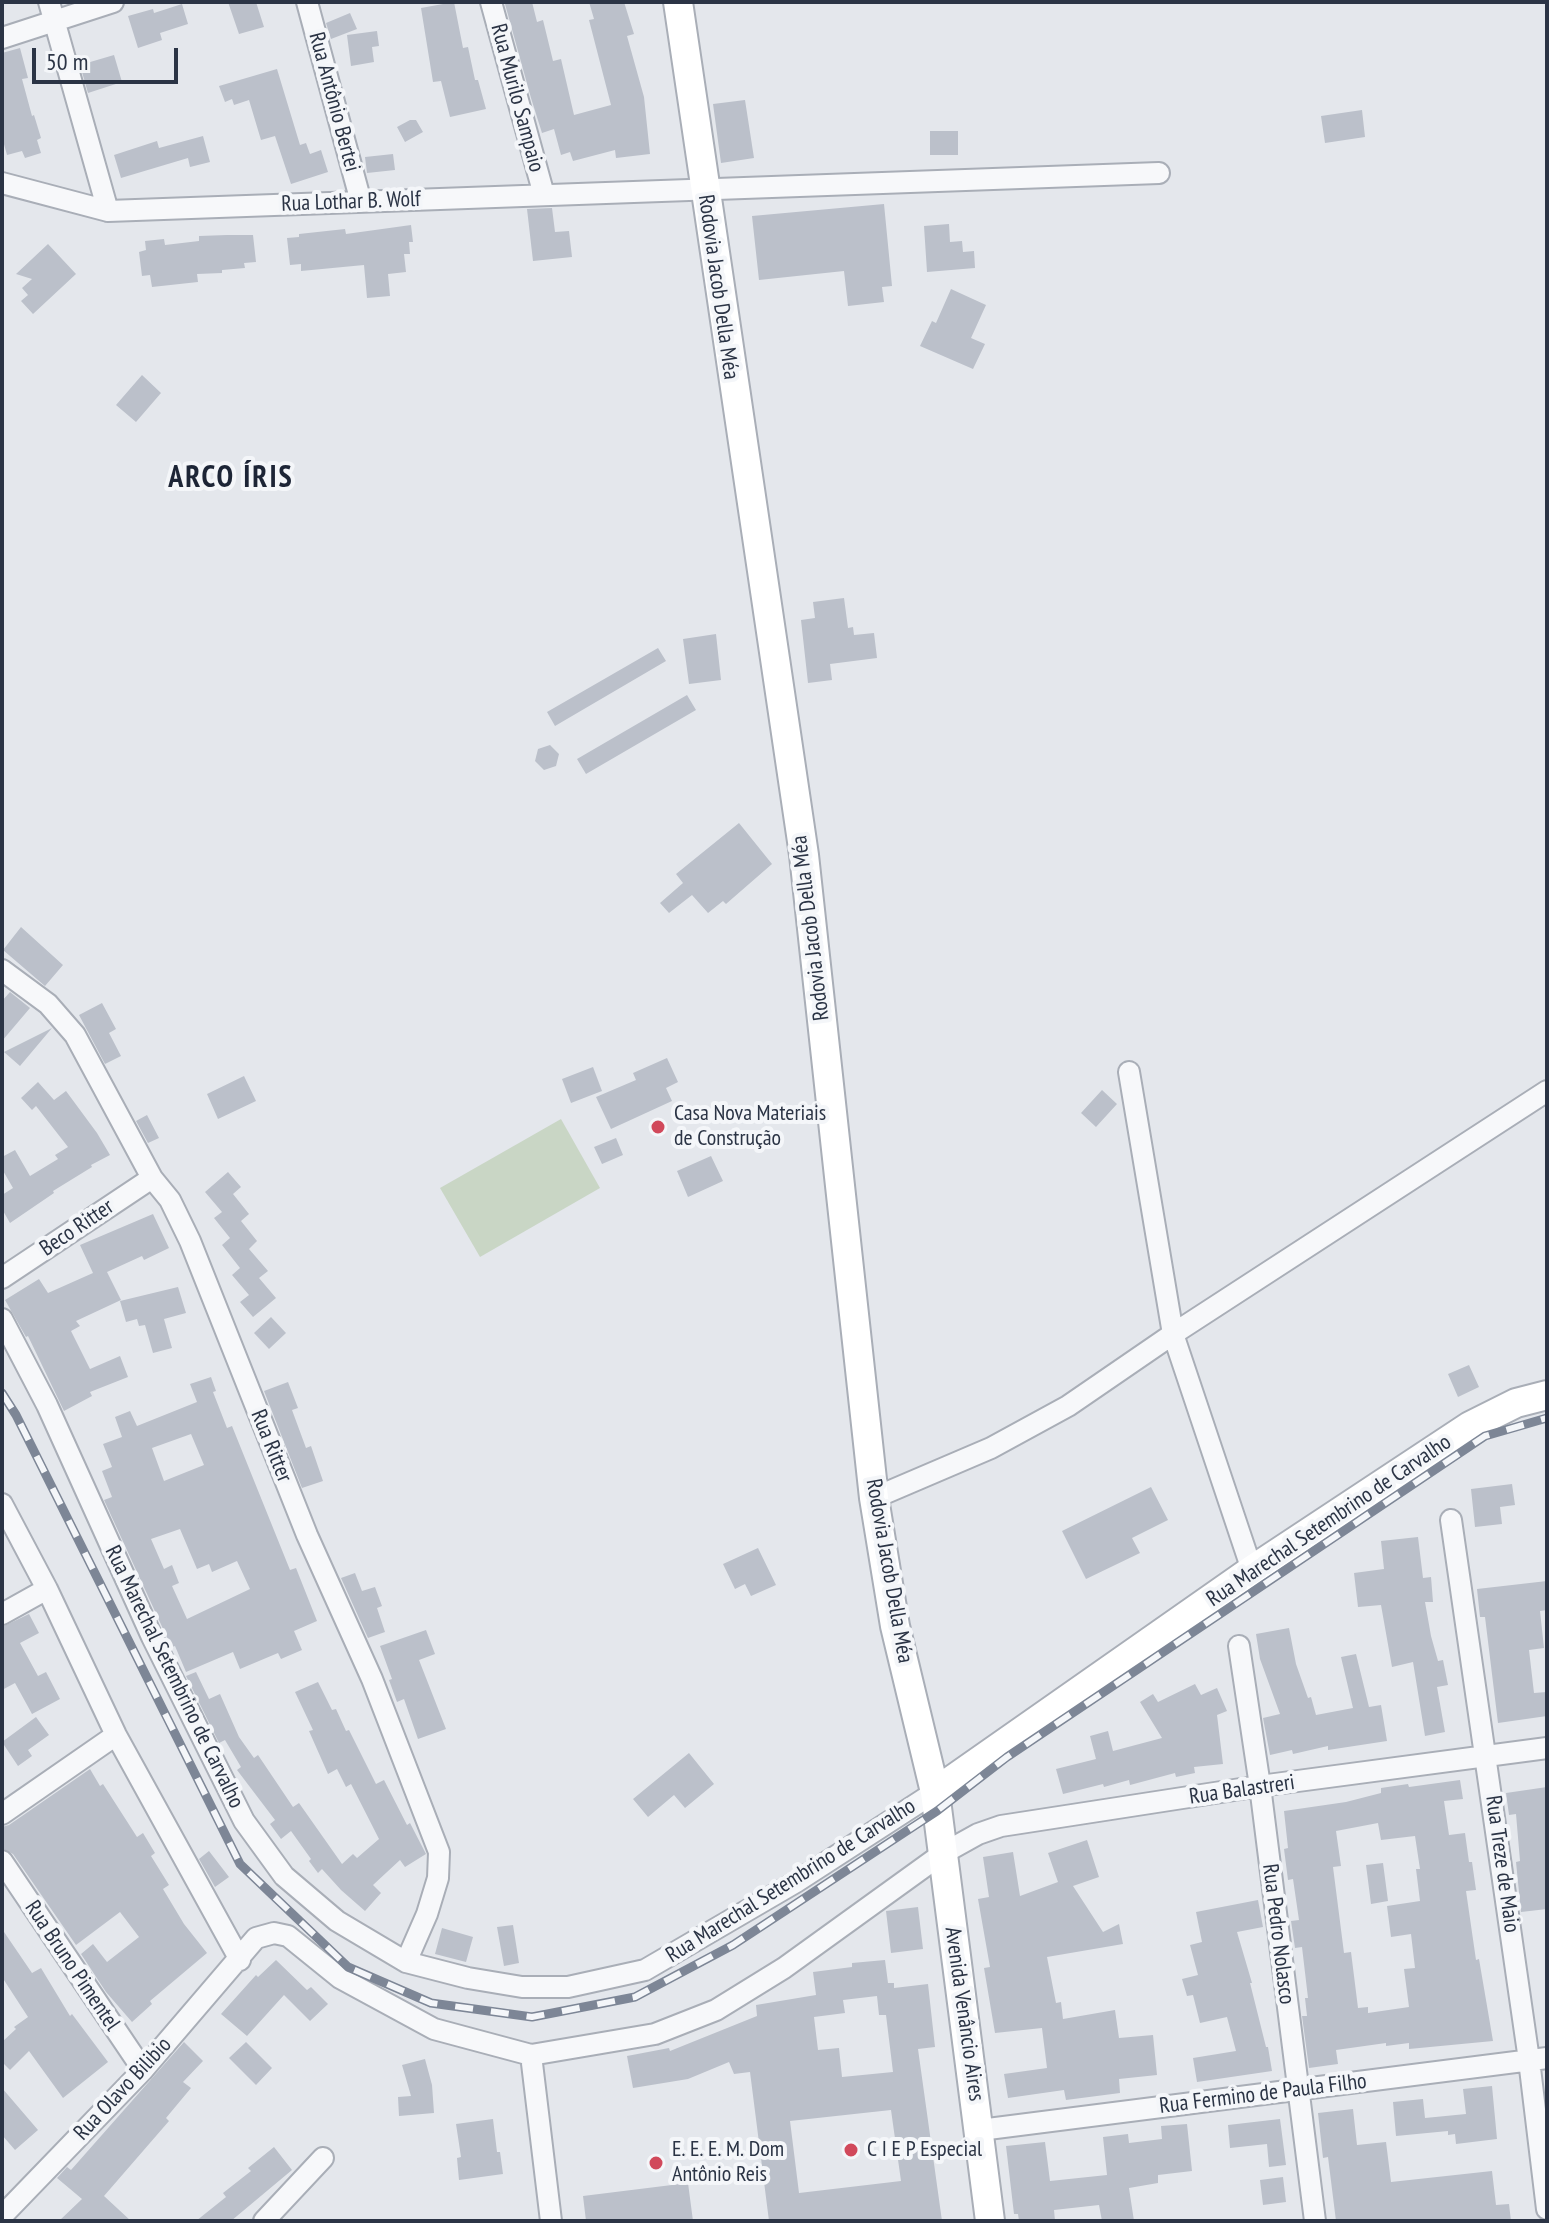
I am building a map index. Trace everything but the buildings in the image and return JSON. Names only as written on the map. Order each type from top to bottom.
[{"type":"street","points":[[2,38],[51,12],[113,2]]},
{"type":"street","name":"Rua Antônio Bertei","points":[[307,2],[361,202]]},
{"type":"street","name":"Rua Murilo Sampaio","points":[[491,2],[544,195]]},
{"type":"street","name":"Rodovia Jacob Della Méa","points":[[678,2],[804,855],[874,1498],[895,1626],[935,1792],[942,1854]]},
{"type":"street","points":[[51,12],[108,211]]},
{"type":"street","name":"Rua Lothar B. Wolf","points":[[2,183],[108,211],[1159,173]]},
{"type":"street","name":"Rua Ritter","points":[[6,980],[48,1004],[75,1035],[152,1178],[170,1200],[190,1241],[307,1535],[372,1679],[439,1852],[438,1878],[427,1914],[406,1962]]},
{"type":"street","points":[[1129,1072],[1173,1334],[1252,1570]]},
{"type":"street","points":[[874,1498],[991,1448],[1068,1406],[1173,1334],[1547,1091]]},
{"type":"street","name":"Beco Ritter","points":[[2,1278],[152,1178]]},
{"type":"street","name":"Rua Marechal Setembrino de Carvalho","points":[[2,1319],[47,1405],[152,1637],[244,1821],[284,1876],[337,1921],[406,1962],[468,1978],[522,1987],[568,1987],[645,1970],[796,1882],[935,1792],[1252,1570],[1470,1426],[1516,1403],[1547,1395]]},
{"type":"street","points":[[2,1504],[47,1589],[116,1735],[240,1960],[256,1938],[274,1933],[288,1936],[340,1978],[434,2029],[531,2055],[655,2034],[716,2010],[784,1968],[942,1854]]},
{"type":"street","name":"Rua Treze de Maio","points":[[1451,1520],[1538,2059],[1547,2209]]},
{"type":"street","points":[[2,1614],[47,1589]]},
{"type":"street","name":"Rua Pedro Nolasco","points":[[1239,1646],[1260,1786],[1315,2221]]},
{"type":"street","points":[[2,1814],[116,1735]]},
{"type":"street","name":"Rua Balastreri","points":[[942,1854],[978,1834],[1001,1826],[1260,1786],[1547,1748]]},
{"type":"street","name":"Avenida Venâncio Aires","points":[[942,1854],[990,2221]]},
{"type":"street","name":"Rua Bruno Pimentel","points":[[2,1861],[143,2070]]},
{"type":"street","name":"Rua Olavo Bilibio","points":[[2,2216],[143,2070],[240,1960]]},
{"type":"street","points":[[531,2055],[551,2221]]},
{"type":"street","name":"Rua Fermino de Paula Filho","points":[[980,2130],[1538,2059]]},
{"type":"street","points":[[275,2217],[323,2158]]},
{"type":"green space","points":[[561,1119],[600,1188],[480,1257],[440,1188]]},
{"type":"railway","points":[[2,1393],[16,1415],[240,1864],[348,1967],[431,2003],[532,2017],[635,1997],[733,1945],[937,1811],[1007,1757],[1485,1436],[1547,1418]]},
{"type":"place","name":"Casa Nova Materiais de Construção","points":[[658,1127]]},
{"type":"place","name":"C I E P Especial","points":[[851,2150]]},
{"type":"place","name":"E. E. E. M. Dom Antônio Reis","points":[[656,2163]]},
{"type":"district","name":"ARCO ÍRIS","points":[[231,478]]}]
